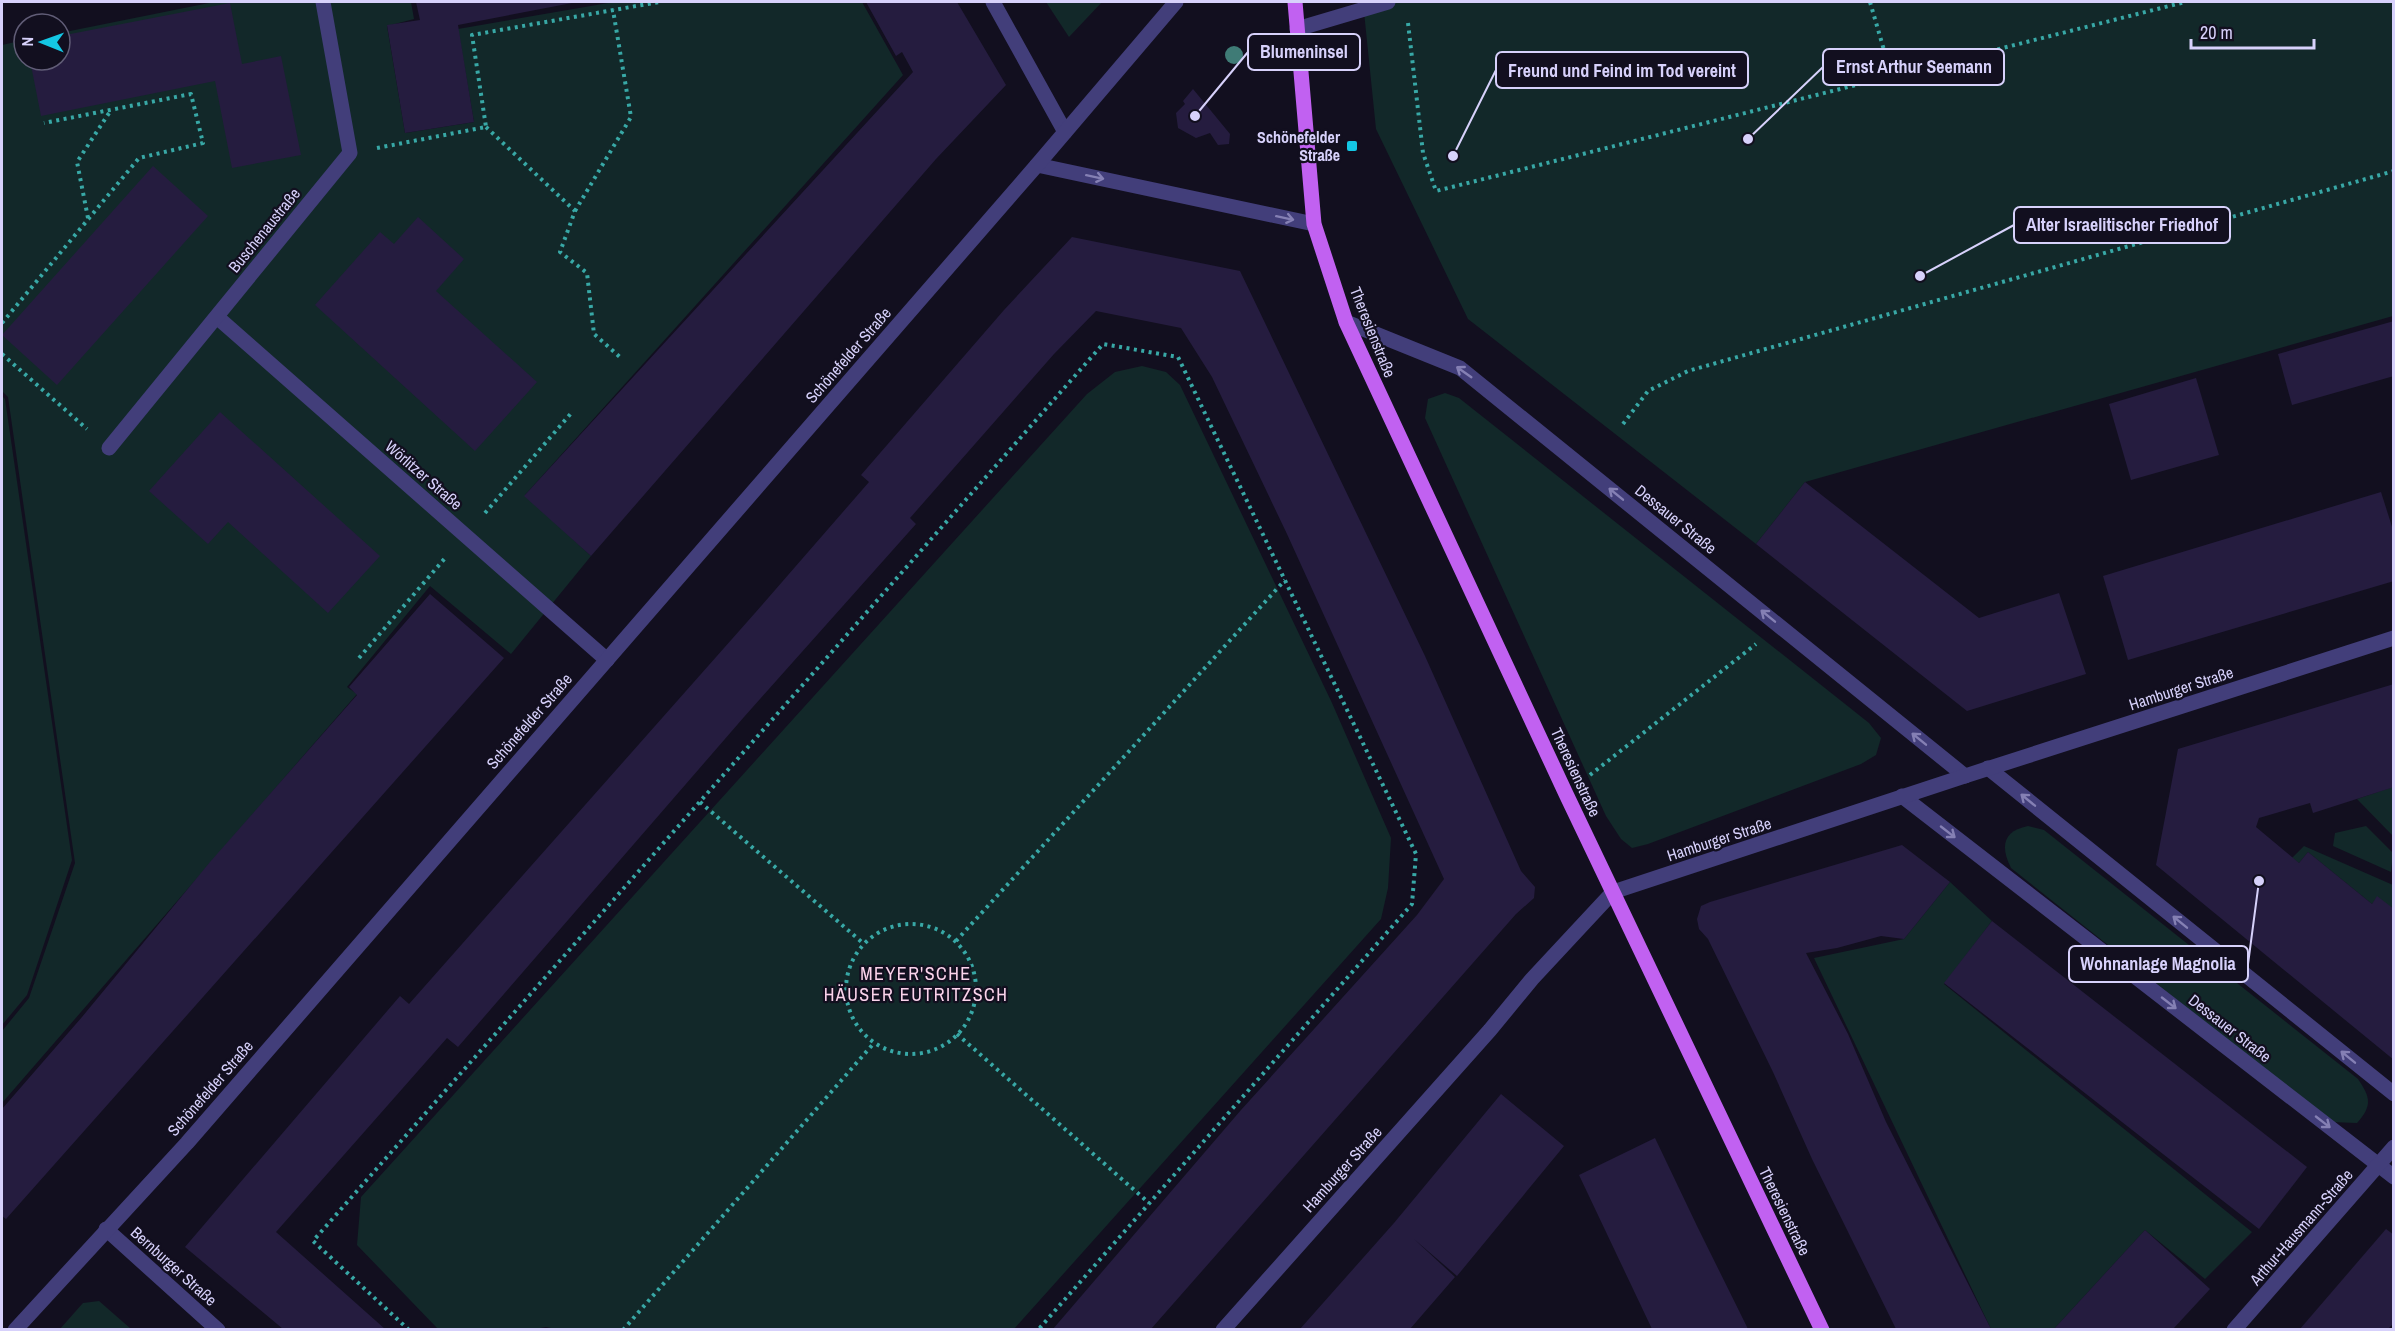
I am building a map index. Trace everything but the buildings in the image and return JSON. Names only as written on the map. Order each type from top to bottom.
[{"type":"main road","name":"Theresienstraße","points":[[1295,2],[1314,224],[1346,322],[1566,794],[1822,1329]]},
{"type":"street","points":[[323,2],[350,153]]},
{"type":"street","points":[[993,2],[1065,132]]},
{"type":"street","name":"Schönefelder Straße","points":[[15,1329],[187,1143],[1176,2]]},
{"type":"street","points":[[1297,29],[1388,2]]},
{"type":"street","name":"Buschenaustraße","points":[[109,448],[350,153]]},
{"type":"street","points":[[1037,165],[1314,224]]},
{"type":"street","name":"Wörlitzer Straße","points":[[218,317],[607,660]]},
{"type":"street","name":"Dessauer Straße","points":[[1346,322],[1460,368],[1965,776]]},
{"type":"street","name":"Hamburger Straße","points":[[1223,1329],[1490,1030],[1532,979],[1613,892],[1988,768],[2394,638]]},
{"type":"street","points":[[1988,768],[2394,1094]]},
{"type":"street","name":"Dessauer Straße","points":[[1902,796],[2394,1177]]},
{"type":"street","name":"Arthur-Hausmann-Straße","points":[[2234,1329],[2394,1147]]},
{"type":"street","name":"Bernburger Straße","points":[[106,1229],[218,1329]]},
{"type":"path","points":[[575,211],[486,127],[472,35],[659,2]]},
{"type":"path","points":[[1870,2],[1891,74]]},
{"type":"path","points":[[1407,13],[1423,153],[1436,191],[1891,74],[2185,2]]},
{"type":"path","points":[[613,10],[631,117],[575,211],[560,252],[587,273],[594,334],[621,358]]},
{"type":"path","points":[[2,323],[139,158],[203,143],[191,94],[44,123]]},
{"type":"path","points":[[88,219],[77,162],[111,110]]},
{"type":"path","points":[[350,153],[486,127]]},
{"type":"path","points":[[1623,424],[1648,391],[1688,371],[2394,171]]},
{"type":"path","points":[[409,1329],[313,1241],[1103,344],[1178,357],[1416,854],[1412,904],[1038,1329]]},
{"type":"path","points":[[2,354],[109,448]]},
{"type":"path","points":[[956,941],[1285,580]]},
{"type":"path","points":[[1566,794],[1780,626]]},
{"type":"path","points":[[700,802],[864,944]]},
{"type":"path","points":[[911,923],[933,927],[956,941],[974,970],[976,993],[970,1017],[951,1041],[931,1052],[915,1054],[892,1052],[873,1043],[853,1020],[846,999],[846,980],[853,958],[864,944],[886,928],[911,923]]},
{"type":"path","points":[[957,1034],[1149,1203]]},
{"type":"path","points":[[623,1329],[873,1043]]},
{"type":"green space","points":[[214,2],[411,2],[414,19],[387,26],[405,133],[474,122],[458,29],[614,2],[862,2],[903,75],[525,495],[591,556],[511,654],[430,586],[347,687],[357,694],[2,1103],[2,1031],[29,998],[75,863],[8,397],[2,391],[2,45],[12,43],[12,72],[72,72],[72,31]]},
{"type":"green space","points":[[1046,2],[1102,2],[1069,37]]},
{"type":"green space","points":[[1363,2],[2393,2],[2393,316],[1805,482],[1756,544],[1468,319],[1376,129]]},
{"type":"green space","points":[[1142,366],[1166,372],[1180,385],[1332,703],[1391,838],[1388,888],[1381,919],[1014,1329],[561,1330],[546,1327],[529,1330],[438,1329],[357,1245],[361,1197],[1087,394],[1115,372]]},
{"type":"green space","points":[[1445,393],[1459,398],[1869,723],[1881,738],[1876,755],[1861,764],[1648,844],[1632,848],[1621,839],[1606,816],[1425,418],[1428,399]]},
{"type":"green space","points":[[2,396],[5,399],[72,860],[27,995],[2,1025]]},
{"type":"green space","points":[[2393,787],[2393,836],[2357,799]]},
{"type":"green space","points":[[2028,826],[2044,830],[2358,1079],[2368,1102],[2365,1112],[2357,1123],[2331,1122],[2011,868],[2006,853],[2006,841],[2013,832]]},
{"type":"green space","points":[[2366,826],[2393,853],[2391,872],[2333,846],[2335,833]]},
{"type":"green space","points":[[2304,846],[2393,885],[2393,909],[2377,897],[2372,904],[2308,852],[2299,863],[2292,858]]},
{"type":"green space","points":[[1950,882],[1992,921],[1944,984],[2252,1232],[2205,1279],[2145,1230],[2054,1329],[1991,1329],[1814,958],[1904,939]]},
{"type":"green space","points":[[99,1301],[131,1329],[60,1329],[83,1303]]},
{"type":"place","name":"Blumeninsel","points":[[1195,116]]},
{"type":"place","name":"Ernst Arthur Seemann","points":[[1748,139]]},
{"type":"place","name":"Schönefelder Straße","points":[[1352,146]]},
{"type":"place","name":"Freund und Feind im Tod vereint","points":[[1453,156]]},
{"type":"place","name":"Alter Israelitischer Friedhof","points":[[1920,276]]},
{"type":"place","name":"Wohnanlage Magnolia","points":[[2259,881]]},
{"type":"district","name":"MEYER'SCHE HÄUSER EUTRITZSCH","points":[[916,984]]}]
